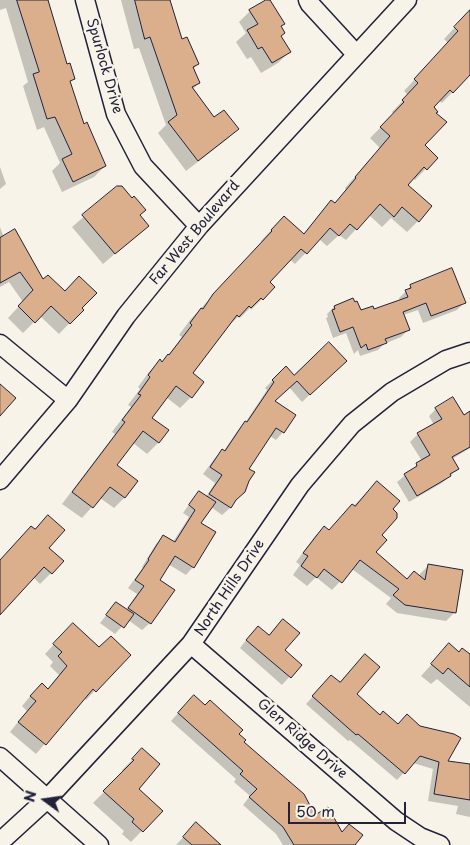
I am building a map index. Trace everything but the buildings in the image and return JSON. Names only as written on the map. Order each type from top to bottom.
[{"type":"street","name":"Spurlock Drive","points":[[85,0],[116,114],[143,166],[199,226]]},
{"type":"street","points":[[308,0],[356,54]]},
{"type":"street","name":"Far West Boulevard","points":[[0,480],[68,400],[126,316],[199,226],[407,0]]},
{"type":"street","points":[[0,344],[68,400]]},
{"type":"street","name":"North Hills Drive","points":[[0,842],[48,798],[192,644],[300,485],[352,424],[392,392],[446,360],[470,352]]},
{"type":"street","name":"Glen Ridge Drive","points":[[192,644],[396,821],[420,837],[440,845]]},
{"type":"street","points":[[0,757],[99,845]]}]
